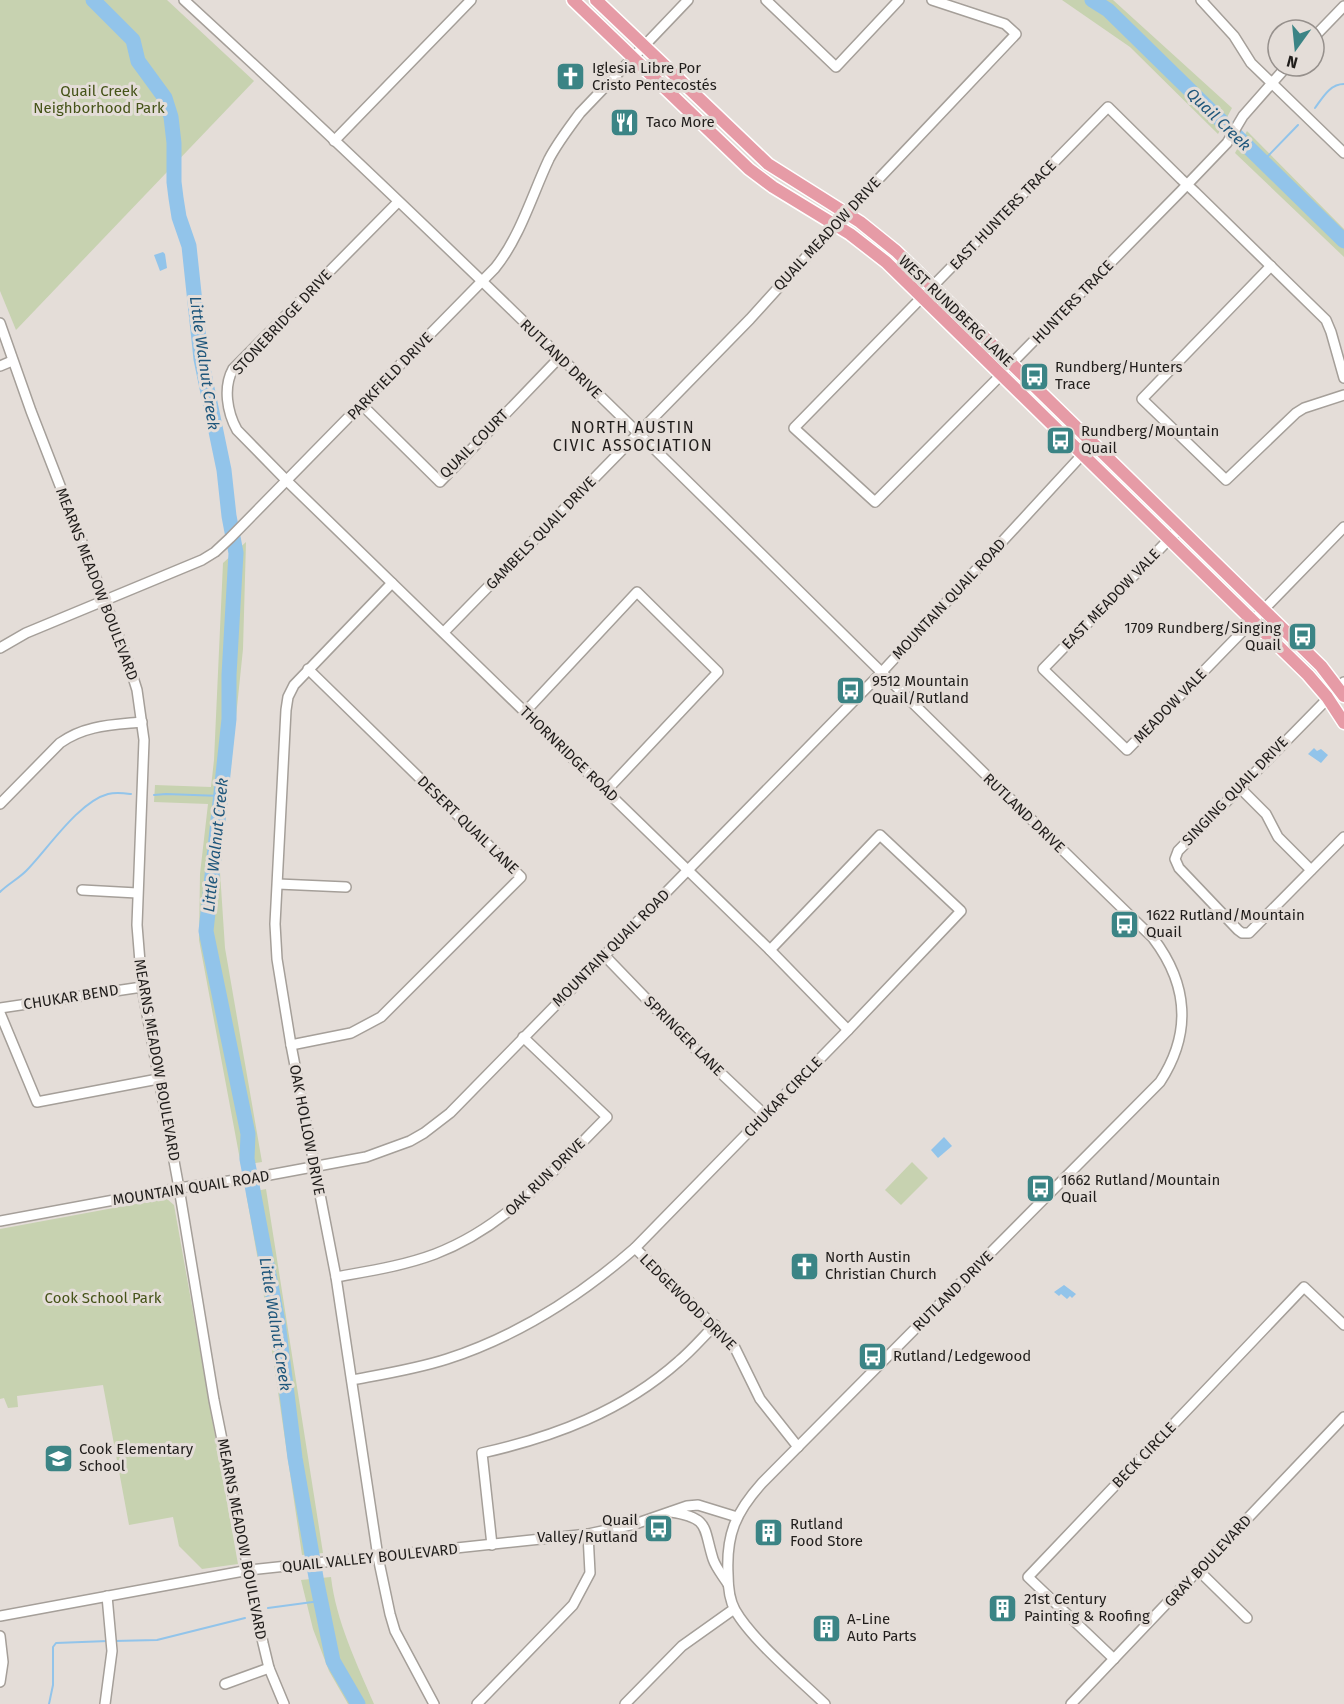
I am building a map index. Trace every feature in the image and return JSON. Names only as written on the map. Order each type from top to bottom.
[{"type":"main road","name":"WEST RUNDBERG LANE","points":[[573,0],[740,161],[773,187],[836,224],[886,262],[1253,620],[1328,697],[1344,723]]},
{"type":"main road","name":"WEST RUNDBERG LANE","points":[[596,0],[750,149],[780,173],[882,238],[1342,688]]},
{"type":"main road","points":[[740,161],[750,149]]},
{"type":"street","name":"RUTLAND DRIVE","points":[[184,0],[301,108],[560,357],[1153,938],[1164,952],[1177,982],[1182,1007],[1177,1050],[1168,1070],[1150,1094],[798,1447],[749,1498],[737,1516],[730,1536],[727,1555],[728,1585],[734,1609],[765,1646],[825,1704]]},
{"type":"street","points":[[334,141],[471,0]]},
{"type":"street","name":"PARKFIELD DRIVE","points":[[0,648],[26,633],[188,567],[215,552],[482,282],[507,251],[558,143],[580,113],[688,0]]},
{"type":"street","points":[[766,0],[836,67],[899,0]]},
{"type":"street","name":"QUAIL MEADOW DRIVE","points":[[638,435],[750,319],[846,213],[1016,34],[1005,24],[932,0]]},
{"type":"street","points":[[1201,0],[1233,36],[1251,63],[1344,153]]},
{"type":"street","points":[[1326,25],[1344,6]]},
{"type":"street","name":"HUNTERS TRACE","points":[[794,428],[875,502],[1227,143],[1243,116],[1276,78]]},
{"type":"street","name":"EAST HUNTERS TRACE","points":[[794,428],[1108,107],[1187,184]]},
{"type":"street","points":[[1187,184],[1326,320],[1344,378]]},
{"type":"street","name":"STONEBRIDGE DRIVE","points":[[287,481],[237,430],[232,421],[227,388],[230,375],[398,202]]},
{"type":"street","points":[[1271,266],[1142,399],[1226,480],[1296,413],[1304,408],[1344,395]]},
{"type":"street","name":"MEARNS MEADOW BOULEVARD","points":[[0,322],[12,361],[133,677],[142,722],[144,758],[137,893],[142,987],[179,1188],[214,1400],[269,1668],[284,1704]]},
{"type":"street","name":"QUAIL COURT","points":[[362,405],[440,482],[560,357]]},
{"type":"street","points":[[0,366],[12,361]]},
{"type":"street","name":"GAMBELS QUAIL DRIVE","points":[[444,632],[638,435]]},
{"type":"street","name":"MOUNTAIN QUAIL ROAD","points":[[0,1221],[380,1154],[424,1133],[450,1113],[881,673],[1093,443]]},
{"type":"street","name":"THORNRIDGE ROAD","points":[[287,481],[770,950],[848,1030]]},
{"type":"street","name":"MEADOW VALE","points":[[1043,669],[1127,750],[1344,527]]},
{"type":"street","name":"EAST MEADOW VALE","points":[[1043,669],[1180,528]]},
{"type":"street","name":"OAK HOLLOW DRIVE","points":[[392,583],[294,685],[287,704],[275,942],[291,1045],[336,1277],[378,1557],[395,1630],[434,1704]]},
{"type":"street","points":[[525,712],[637,592],[718,672],[606,791]]},
{"type":"street","name":"DESERT QUAIL LANE","points":[[291,1045],[351,1033],[381,1017],[521,877],[308,669]]},
{"type":"street","name":"SINGING QUAIL DRIVE","points":[[1342,688],[1328,697],[1239,787],[1178,851],[1176,861],[1179,868],[1238,930],[1246,933],[1255,928],[1344,837]]},
{"type":"street","points":[[0,804],[60,743],[71,735],[97,726],[142,722]]},
{"type":"street","points":[[1239,787],[1266,814],[1278,837],[1311,870]]},
{"type":"street","name":"CHUKAR CIRCLE","points":[[352,1380],[416,1368],[513,1333],[540,1319],[602,1278],[635,1248],[961,911],[880,835],[770,950]]},
{"type":"street","points":[[278,884],[346,887]]},
{"type":"street","points":[[81,890],[137,893]]},
{"type":"street","name":"SPRINGER LANE","points":[[604,955],[688,1042],[765,1115]]},
{"type":"street","name":"CHUKAR BEND","points":[[0,1008],[142,987]]},
{"type":"street","points":[[0,1013],[37,1102],[158,1079]]},
{"type":"street","name":"OAK RUN DRIVE","points":[[336,1277],[416,1260],[450,1248],[483,1230],[529,1195],[607,1117],[523,1037]]},
{"type":"street","name":"LEDGEWOOD DRIVE","points":[[635,1248],[735,1346],[760,1399],[798,1447]]},
{"type":"street","name":"BECK CIRCLE","points":[[1114,1659],[1028,1576],[1304,1287],[1344,1325]]},
{"type":"street","points":[[492,1545],[482,1453],[525,1443],[565,1430],[617,1405],[667,1371],[715,1325]]},
{"type":"street","name":"GRAY BOULEVARD","points":[[1071,1704],[1344,1417]]},
{"type":"street","name":"QUAIL VALLEY BOULEVARD","points":[[0,1616],[249,1570],[588,1534],[635,1524],[687,1506],[698,1505],[737,1516]]},
{"type":"street","points":[[668,1512],[686,1515],[702,1523],[707,1533],[714,1562],[728,1585]]},
{"type":"street","points":[[477,1704],[573,1605],[590,1573],[588,1534]]},
{"type":"street","points":[[1199,1571],[1247,1617]]},
{"type":"street","points":[[105,1704],[110,1678],[111,1645],[107,1596]]},
{"type":"street","points":[[626,1704],[682,1646],[734,1609]]},
{"type":"street","points":[[0,1636],[3,1662],[0,1682]]},
{"type":"street","points":[[225,1684],[269,1668]]},
{"type":"green space","name":"Quail Creek Neighborhood Park","points":[[0,0],[167,0],[254,81],[16,330],[0,291]]},
{"type":"green space","points":[[1062,0],[1113,0],[1232,108],[1218,134],[1130,47]]},
{"type":"green space","points":[[1247,131],[1344,229],[1344,257],[1235,153]]},
{"type":"green space","points":[[246,542],[243,649],[220,872],[225,948],[262,1162],[241,1165],[199,940],[200,874],[208,804],[154,802],[155,785],[211,787],[223,563]]},
{"type":"green space","points":[[912,1162],[928,1178],[901,1205],[885,1190]]},
{"type":"green space","points":[[266,1189],[323,1553],[302,1555],[262,1283],[246,1193]]},
{"type":"green space","name":"Cook School Park","points":[[167,1199],[174,1205],[238,1564],[202,1569],[179,1546],[173,1517],[129,1525],[103,1385],[17,1396],[18,1407],[8,1408],[4,1398],[0,1399],[0,1229]]},
{"type":"green space","points":[[331,1577],[342,1626],[374,1704],[348,1704],[329,1671],[313,1629],[301,1580]]},
{"type":"water","points":[[163,252],[167,268],[160,271],[154,255]]},
{"type":"water","points":[[1314,748],[1317,751],[1321,749],[1328,755],[1321,763],[1308,754]]},
{"type":"water","points":[[944,1137],[952,1146],[938,1158],[931,1150]]},
{"type":"water","points":[[1064,1285],[1076,1294],[1072,1298],[1070,1296],[1067,1299],[1054,1292]]},
{"type":"waterway","name":"Little Walnut Creek","points":[[93,0],[133,40],[138,61],[165,98],[171,117],[176,198],[179,217],[189,246],[201,359],[224,470],[236,553],[229,675],[229,719],[206,931],[248,1134],[247,1159],[278,1322],[295,1458],[317,1583],[333,1661],[358,1704]]},
{"type":"waterway","name":"Quail Creek","points":[[1092,0],[1108,10],[1344,241]]},
{"type":"waterway","points":[[1315,108],[1331,89],[1344,84]]},
{"type":"waterway","points":[[1260,159],[1267,157],[1298,125]]},
{"type":"waterway","points":[[0,892],[26,871],[85,806],[108,794],[131,794]]},
{"type":"waterway","points":[[154,795],[221,796]]},
{"type":"waterway","points":[[268,1608],[320,1601]]},
{"type":"waterway","points":[[114,1641],[157,1640],[245,1618]]},
{"type":"waterway","points":[[49,1704],[53,1685],[53,1647],[56,1643],[108,1641]]},
{"type":"place","name":"Iglesia Libre Por Cristo Pentecostés","points":[[571,77]]},
{"type":"place","name":"Taco More","points":[[625,122]]},
{"type":"place","name":"Rundberg/Hunters Trace","points":[[1034,376]]},
{"type":"place","name":"Rundberg/Mountain Quail","points":[[1060,440]]},
{"type":"place","name":"1709 Rundberg/Singing Quail","points":[[1302,637]]},
{"type":"place","name":"9512 Mountain Quail/Rutland","points":[[851,690]]},
{"type":"place","name":"1622 Rutland/Mountain Quail","points":[[1125,924]]},
{"type":"place","name":"1662 Rutland/Mountain Quail","points":[[1040,1189]]},
{"type":"place","name":"North Austin Christian Church","points":[[804,1266]]},
{"type":"place","name":"Rutland/Ledgewood","points":[[872,1356]]},
{"type":"place","name":"Cook Elementary School","points":[[58,1458]]},
{"type":"place","name":"Quail Valley/Rutland","points":[[659,1529]]},
{"type":"place","name":"Rutland Food Store","points":[[769,1533]]},
{"type":"place","name":"21st Century Painting & Roofing","points":[[1003,1608]]},
{"type":"place","name":"A-Line Auto Parts","points":[[826,1628]]},
{"type":"district","name":"NORTH AUSTIN CIVIC ASSOCIATION","points":[[633,436]]}]
